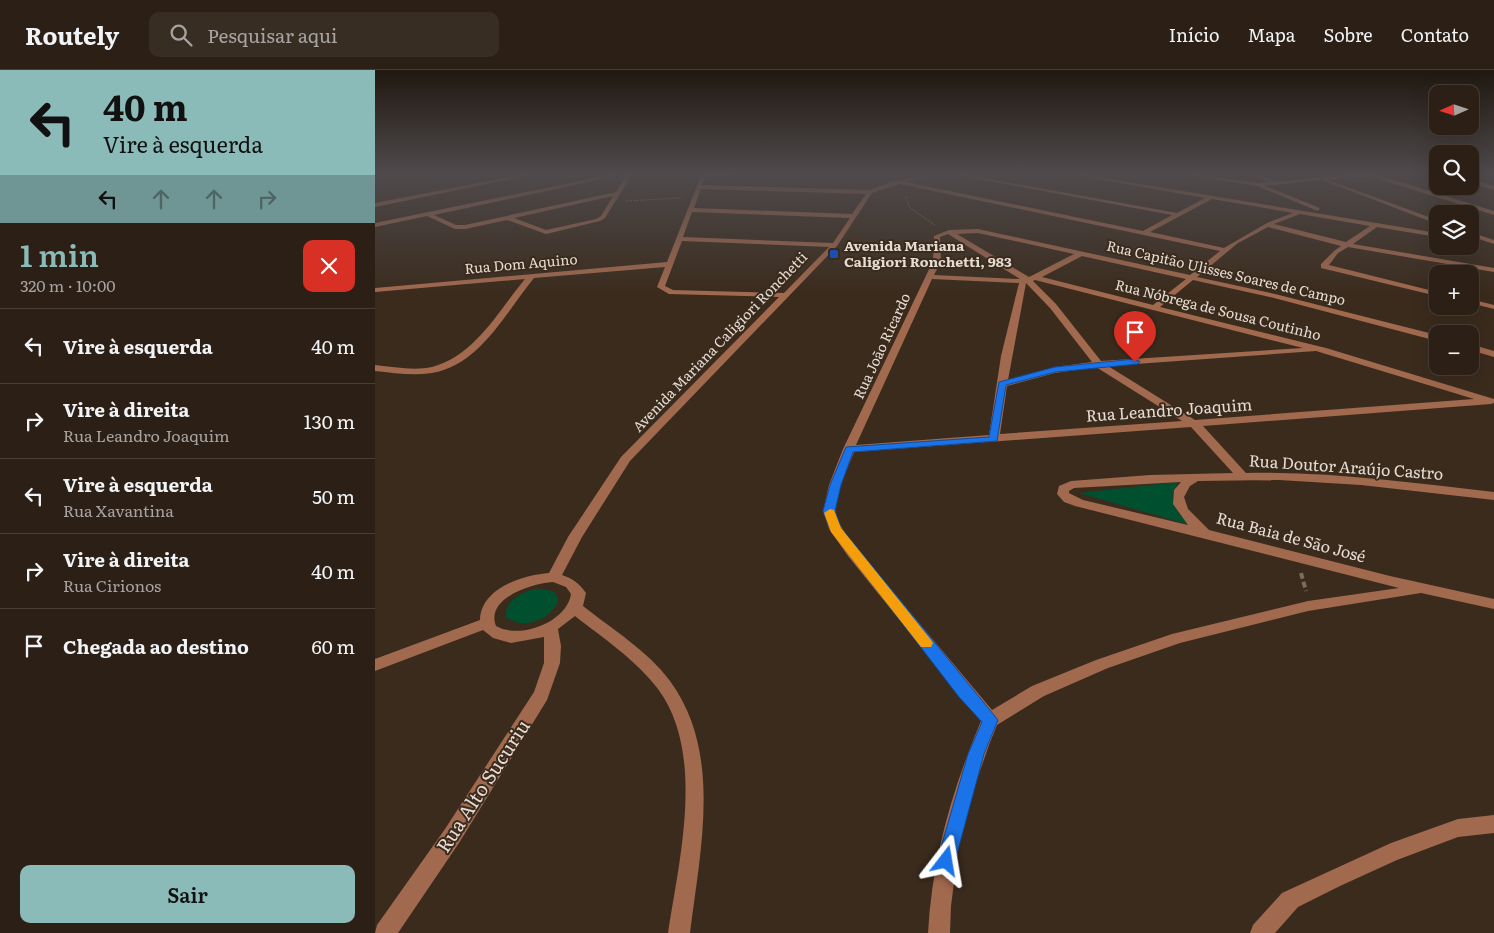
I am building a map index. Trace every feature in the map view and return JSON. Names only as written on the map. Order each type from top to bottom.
[{"type":"street","points":[[375,225],[431,213]]},
{"type":"street","points":[[428,214],[460,228],[529,213]]},
{"type":"street","points":[[508,218],[546,232],[598,220],[605,213]]},
{"type":"street","points":[[688,213],[661,287],[665,290],[785,295]]},
{"type":"street","points":[[778,213],[853,216]]},
{"type":"street","name":"Avenida Mariana Caligiori Ronchetti","points":[[554,577],[575,537],[625,459],[835,245],[855,213]]},
{"type":"street","points":[[1045,213],[1225,250]]},
{"type":"street","points":[[1171,213],[1180,215]]},
{"type":"street","points":[[1144,233],[1183,213]]},
{"type":"street","points":[[1155,307],[1225,250],[1269,225],[1297,213]]},
{"type":"street","points":[[1307,213],[1429,234]]},
{"type":"street","points":[[1327,213],[1341,219]]},
{"type":"street","points":[[1414,213],[1429,219]]},
{"type":"street","points":[[1376,224],[1336,252],[1324,266],[1429,292]]},
{"type":"street","points":[[1269,225],[1348,245],[1494,270]]},
{"type":"street","name":"Rua Capitão Ulisses Soares de Campo","points":[[949,232],[978,231],[1190,279],[1275,296],[1429,336]]},
{"type":"street","points":[[949,232],[1029,280],[1053,306],[1098,364],[1197,425],[1241,476]]},
{"type":"street","name":"Rua João Ricardo","points":[[949,232],[940,234],[935,238],[937,261],[849,450],[835,485],[829,511],[835,529],[965,692],[990,720]]},
{"type":"street","points":[[1479,237],[1494,243]]},
{"type":"street","points":[[679,239],[835,245]]},
{"type":"street","points":[[1479,241],[1494,243]]},
{"type":"street","points":[[994,439],[1002,384],[1029,280],[1080,254]]},
{"type":"street","name":"Rua Dom Aquino","points":[[375,290],[669,264]]},
{"type":"street","points":[[375,368],[414,373],[429,371],[462,359],[533,276]]},
{"type":"street","name":"Rua Nóbrega de Sousa Coutinho","points":[[931,276],[1029,280],[1155,307],[1323,350],[1493,402]]},
{"type":"street","points":[[1479,303],[1494,307]]},
{"type":"street","points":[[1002,384],[1055,370],[1098,364],[1323,350]]},
{"type":"street","points":[[1479,350],[1494,354]]},
{"type":"street","name":"Rua Leandro Joaquim","points":[[849,450],[1493,402]]},
{"type":"street","name":"Rua Doutor Araújo Castro","points":[[1079,503],[1068,499],[1063,494],[1063,489],[1077,485],[1241,476],[1361,481],[1494,496]]},
{"type":"street","points":[[1196,477],[1183,484],[1177,494],[1179,504],[1191,520],[1206,533]]},
{"type":"street","name":"Rua Baia de São José","points":[[1079,503],[1206,533],[1422,589],[1494,604]]},
{"type":"street","points":[[554,577],[567,580],[576,587],[579,597],[575,608],[565,619],[551,628],[518,637],[503,636],[492,631],[487,623],[487,614],[500,595],[526,581],[554,577]]},
{"type":"street","points":[[939,933],[946,861],[973,762],[990,720],[1038,691],[1101,664],[1177,638],[1311,606],[1422,589]]},
{"type":"street","points":[[575,608],[644,665],[660,681],[675,704],[690,739],[695,774],[679,933]]},
{"type":"street","points":[[375,665],[487,623]]},
{"type":"street","name":"Rua Alto Sucuriu","points":[[385,933],[452,836],[541,695],[552,671],[554,649],[551,628]]},
{"type":"street","points":[[1261,933],[1290,900],[1333,879],[1391,853],[1458,828],[1494,824]]},
{"type":"path","points":[[919,213],[949,232]]},
{"type":"path","points":[[1295,556],[1311,606]]},
{"type":"green space","points":[[1178,482],[1174,488],[1174,505],[1190,525],[1079,493]]},
{"type":"green space","points":[[534,589],[550,590],[557,595],[557,603],[552,611],[543,618],[531,622],[518,623],[506,617],[508,606],[514,598]]},
{"type":"slow traffic","points":[[830,513],[835,529],[926,643]]},
{"type":"place","name":"Avenida Mariana Caligiori Ronchetti, 983","points":[[834,254]]},
{"type":"route","points":[[946,861],[976,754],[990,720],[965,692],[835,529],[829,511],[835,485],[849,450],[994,439],[1002,384],[1055,370],[1098,364],[1135,362]]}]
